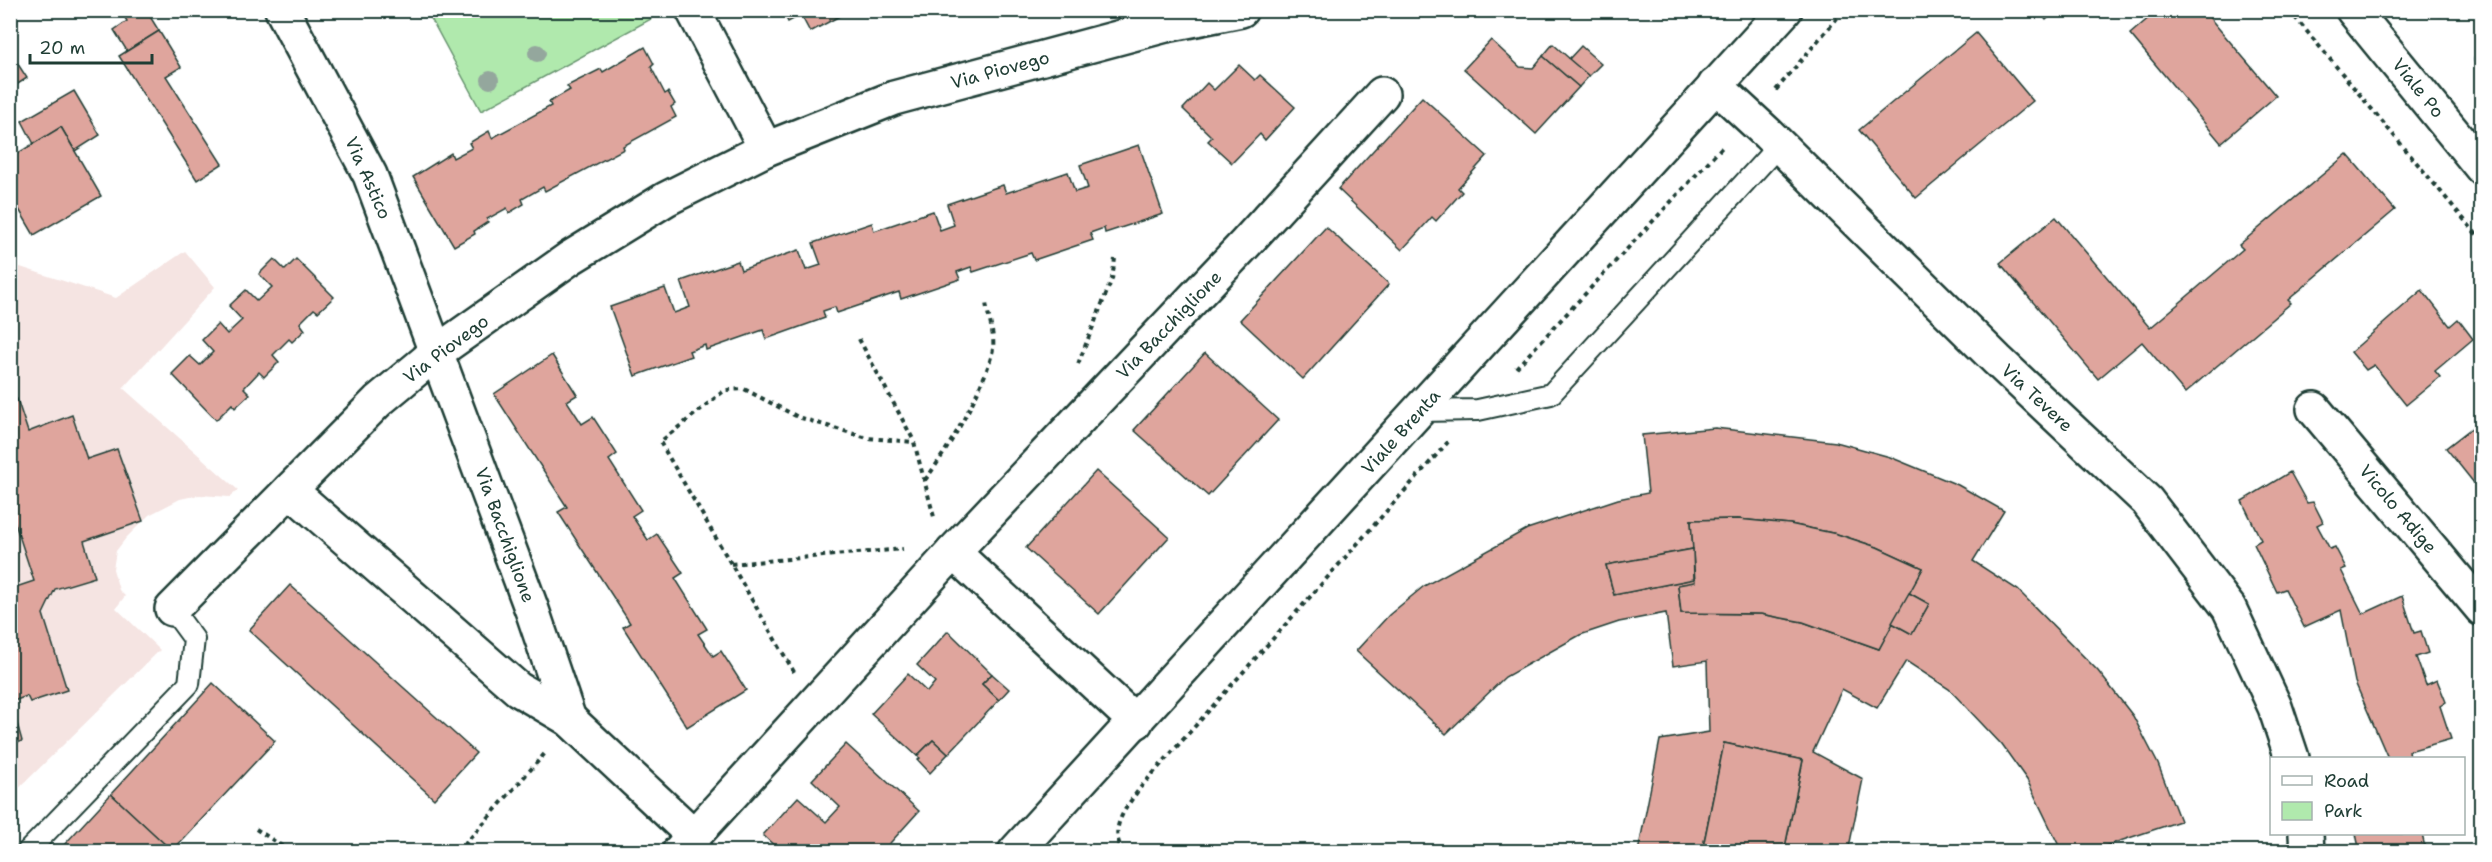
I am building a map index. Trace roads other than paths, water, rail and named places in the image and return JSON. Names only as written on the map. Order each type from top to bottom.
[{"type":"street","name":"Via Astico","points":[[282,10],[370,175],[437,352]]},
{"type":"street","points":[[693,10],[766,149]]},
{"type":"street","name":"Via Piovego","points":[[172,609],[378,401],[437,352],[570,258],[666,199],[766,149],[894,98],[1166,25],[1241,10]]},
{"type":"street","name":"Viale Po","points":[[2353,10],[2481,168]]},
{"type":"street","name":"Viale Brenta","points":[[1032,846],[1136,722],[1715,85],[1775,14]]},
{"type":"street","name":"Via Tevere","points":[[1715,85],[1997,360],[2147,501],[2229,608],[2275,707],[2291,757]]},
{"type":"street","name":"Via Bacchiglione","points":[[290,490],[518,689],[570,719],[686,843],[953,552],[1245,244],[1382,94]]},
{"type":"street","name":"Via Bacchiglione","points":[[437,352],[570,719]]},
{"type":"street","name":"Vicolo Adige","points":[[2314,409],[2481,609]]},
{"type":"street","points":[[953,552],[1136,722]]},
{"type":"street","points":[[2306,835],[2307,852]]},
{"type":"lane","points":[[1420,411],[1478,410],[1551,394],[1779,145]]},
{"type":"lane","points":[[27,852],[189,684],[195,639],[172,609]]},
{"type":"waterway","points":[[2479,60],[2482,63]]}]
